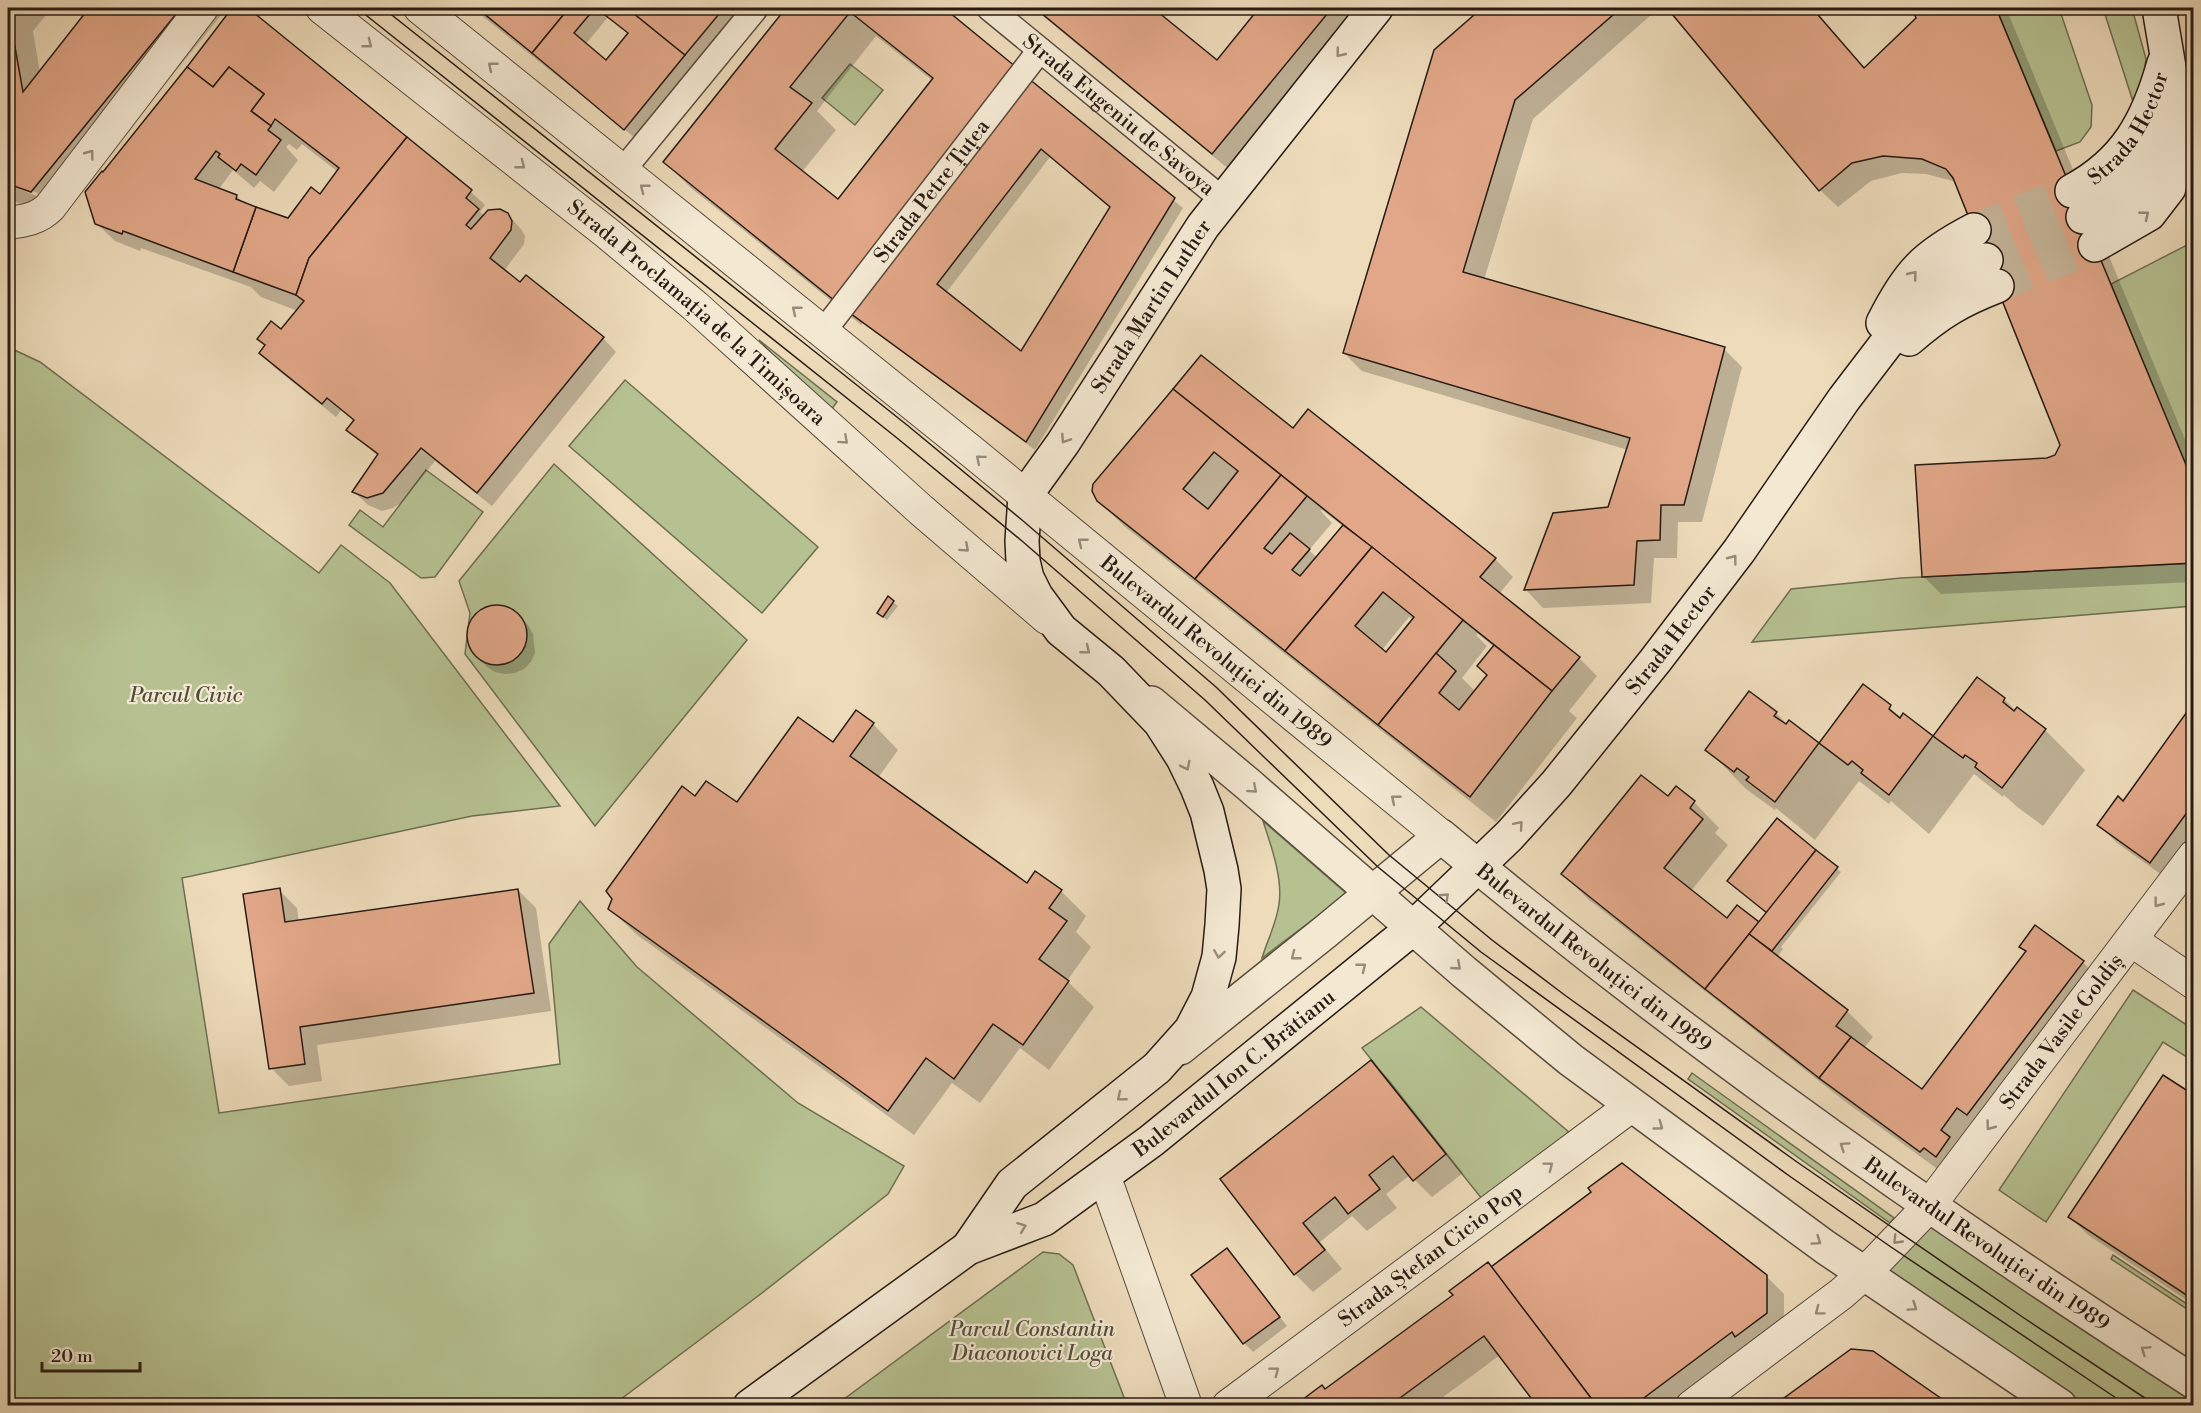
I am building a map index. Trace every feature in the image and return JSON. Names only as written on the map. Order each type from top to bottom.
[{"type":"main road","name":"Strada Martin Luther","points":[[1025,496],[1063,442],[1163,285],[1222,200],[1376,8]]},
{"type":"main road","name":"Strada Hector","points":[[2159,8],[2167,51],[2173,91],[2171,126],[2154,159],[2131,188],[2084,218],[2092,181],[2114,164],[2133,139],[2158,86],[2167,51]]},
{"type":"main road","name":"Strada Hector","points":[[1478,867],[1556,784],[1655,661],[1739,551],[1844,399],[1899,292],[1924,260],[1944,246],[1986,259],[1956,303],[1927,323],[1844,399]]},
{"type":"main road","points":[[1025,496],[1022,541],[1024,569],[1036,596],[1062,630],[1249,785],[1413,928],[1562,1053],[1766,1205],[2060,1406]]},
{"type":"main road","name":"Bulevardul Ion C. Brătianu","points":[[1112,671],[1160,722],[1183,758],[1208,812],[1224,890],[1219,957],[1208,997],[1191,1030],[1166,1059]]},
{"type":"main road","name":"Bulevardul Revoluției din 1989","points":[[1441,836],[1725,1061],[1929,1206],[2193,1382]]},
{"type":"main road","name":"Bulevardul Ion C. Brătianu","points":[[968,1248],[1012,1184],[1441,836]]},
{"type":"main road","name":"Bulevardul Ion C. Brătianu","points":[[750,1406],[968,1248],[1044,1219],[1151,1141],[1413,928],[1478,867]]},
{"type":"street","points":[[8,223],[39,216],[55,201],[202,8]]},
{"type":"street","name":"Strada Proclamația de la Timișoara","points":[[322,8],[607,233],[695,306],[921,510],[1062,630]]},
{"type":"street","points":[[420,8],[1025,496]]},
{"type":"street","points":[[633,158],[756,8]]},
{"type":"street","name":"Strada Eugeniu de Savoya","points":[[989,8],[1222,200]]},
{"type":"street","name":"Strada Petre Țuțea","points":[[823,332],[1040,50]]},
{"type":"street","name":"Bulevardul Revoluției din 1989","points":[[1025,496],[1441,836]]},
{"type":"street","name":"Strada Vasile Goldiș","points":[[1692,1406],[1864,1274],[1929,1206],[2193,856]]},
{"type":"street","points":[[2131,940],[2193,983]]},
{"type":"street","name":"Strada Ștefan Cicio Pop","points":[[1228,1406],[1631,1106]]},
{"type":"street","points":[[1104,1175],[1186,1406]]},
{"type":"green space","points":[[1996,8],[2059,8],[2092,105],[2091,127],[2080,142],[2056,151]]},
{"type":"green space","points":[[2103,8],[2132,8],[2146,59],[2137,114]]},
{"type":"green space","points":[[850,64],[883,90],[855,125],[822,98]]},
{"type":"green space","points":[[2193,242],[2193,484],[2111,284]]},
{"type":"green space","points":[[759,340],[837,402],[831,410],[786,370]]},
{"type":"green space","name":"Parcul Civic","points":[[8,347],[40,362],[319,573],[341,545],[390,583],[560,806],[472,816],[182,878],[219,1113],[560,1064],[549,944],[580,901],[637,967],[798,1103],[904,1166],[888,1194],[762,1293],[613,1405],[8,1405]]},
{"type":"green space","points":[[625,380],[818,547],[762,613],[569,446]]},
{"type":"green space","points":[[554,464],[747,640],[595,826],[465,654],[470,613],[459,581]]},
{"type":"green space","points":[[426,470],[483,512],[435,577],[421,578],[349,525],[360,510],[383,527]]},
{"type":"green space","points":[[2193,563],[2193,606],[1752,642],[1791,589],[1901,578]]},
{"type":"green space","points":[[1263,821],[1347,894],[1262,958],[1276,918],[1280,894],[1276,862]]},
{"type":"green space","points":[[2133,990],[2193,1029],[2193,1061],[2163,1042],[2046,1222],[1999,1190]]},
{"type":"green space","points":[[1421,1007],[1570,1133],[1482,1199],[1362,1048]]},
{"type":"green space","points":[[1692,1073],[1894,1218],[1890,1223],[1688,1079]]},
{"type":"green space","points":[[1931,1218],[2193,1391],[2193,1405],[2078,1405],[1878,1274]]},
{"type":"green space","name":"Parcul Constantin Diaconovici Loga","points":[[1043,1252],[1059,1254],[1073,1265],[1127,1405],[836,1405]]},
{"type":"green space","points":[[2113,1255],[2193,1308],[2193,1313],[2111,1259]]},
{"type":"building","points":[[8,8],[23,92],[89,8],[181,8],[31,192],[8,184]]},
{"type":"building","points":[[232,8],[248,8],[407,137],[309,258],[296,295],[233,272],[256,207],[288,218],[311,187],[320,194],[339,168],[275,119],[271,126],[251,111],[264,94],[229,67],[213,87],[187,67]]},
{"type":"building","points":[[477,8],[569,8],[532,53]]},
{"type":"building","points":[[569,8],[595,8],[574,33],[606,60],[628,33],[596,8],[627,8],[685,55],[624,130],[532,53]]},
{"type":"building","points":[[627,8],[724,8],[685,55]]},
{"type":"building","points":[[786,8],[944,8],[1016,67],[835,301],[663,162]],"holes":[[[850,12],[933,78],[838,199],[775,149],[812,103],[790,87]]]},
{"type":"building","points":[[1035,8],[1153,8],[1217,60],[1259,8],[1332,8],[1212,154]]},
{"type":"building","points":[[1482,8],[1621,8],[1515,100],[1463,272],[1725,347],[1684,505],[1661,505],[1660,540],[1637,541],[1634,585],[1524,590],[1553,513],[1608,507],[1630,438],[1343,353],[1434,50]]},
{"type":"building","points":[[1667,8],[1812,8],[1864,68],[1916,18],[1912,8],[1996,8],[2194,484],[2194,563],[1922,577],[1915,465],[2047,458],[2055,455],[2060,445],[1953,178],[1946,169],[1922,159],[1883,156],[1852,163],[1819,191]]},
{"type":"building","points":[[187,67],[213,87],[229,67],[264,94],[251,111],[271,126],[268,130],[281,140],[256,175],[241,164],[236,171],[218,157],[220,154],[216,151],[195,179],[237,195],[236,199],[256,207],[233,272],[123,231],[122,234],[95,224],[85,192]]},
{"type":"building","points":[[1028,78],[1175,198],[1026,442],[850,313]],"holes":[[[1041,149],[1110,207],[1021,351],[937,284]]]},
{"type":"building","points":[[407,137],[472,190],[466,198],[479,209],[466,225],[471,229],[488,210],[500,209],[508,213],[512,221],[511,230],[490,258],[520,282],[526,275],[604,337],[477,493],[421,448],[383,493],[367,498],[352,492],[378,454],[346,430],[354,420],[327,398],[322,404],[259,353],[265,345],[257,339],[271,321],[281,329],[304,301],[296,295],[309,258]]},
{"type":"building","points":[[1201,355],[1293,428],[1308,409],[1496,558],[1480,577],[1580,657],[1552,691],[1173,389]]},
{"type":"building","points":[[1173,389],[1281,475],[1195,579],[1097,501],[1092,491],[1093,484]],"holes":[[[1214,452],[1238,471],[1208,509],[1183,489]]]},
{"type":"building","points":[[1281,475],[1307,496],[1264,548],[1272,554],[1290,533],[1310,549],[1292,570],[1300,576],[1343,525],[1372,547],[1285,651],[1195,579]]},
{"type":"building","points":[[1372,547],[1463,620],[1378,725],[1285,651]],"holes":[[[1383,592],[1414,617],[1386,652],[1355,626]]]},
{"type":"building","points":[[888,596],[894,601],[883,617],[877,613]]},
{"type":"building","points":[[491,605],[503,605],[514,610],[522,618],[527,635],[525,647],[514,660],[503,665],[491,665],[480,660],[472,652],[467,641],[467,629],[472,618],[480,610]]},
{"type":"building","points":[[1494,645],[1552,691],[1470,797],[1378,725],[1436,653],[1456,671],[1439,693],[1459,710],[1487,675],[1477,666]]},
{"type":"building","points":[[1977,677],[2005,698],[2003,702],[2014,711],[2017,707],[2046,729],[2002,788],[1975,767],[1977,763],[1965,755],[1963,758],[1933,736]]},
{"type":"building","points":[[1863,684],[1891,705],[1889,709],[1900,718],[1903,713],[1933,736],[1889,795],[1861,773],[1863,770],[1852,761],[1848,765],[1819,743]]},
{"type":"building","points":[[1749,691],[1777,712],[1774,716],[1786,724],[1789,720],[1819,743],[1775,802],[1746,780],[1749,777],[1737,768],[1734,772],[1705,750]]},
{"type":"building","points":[[2194,702],[2194,803],[2150,863],[2097,825],[2118,796],[2123,801]]},
{"type":"building","points":[[856,710],[874,723],[850,756],[1027,883],[1035,871],[1062,890],[1049,908],[1067,921],[1039,959],[1069,981],[1023,1045],[993,1024],[954,1079],[926,1058],[888,1111],[608,909],[612,899],[606,891],[682,786],[695,796],[706,781],[737,802],[798,717],[833,742]]},
{"type":"building","points":[[1641,775],[1668,796],[1676,786],[1695,801],[1690,808],[1703,819],[1664,868],[1727,918],[1737,905],[1759,922],[1705,989],[1561,874]]},
{"type":"building","points":[[1777,818],[1816,850],[1767,913],[1727,881]]},
{"type":"building","points":[[1816,850],[1838,867],[1772,951],[1749,934]]},
{"type":"building","points":[[280,888],[285,922],[518,889],[534,993],[300,1027],[305,1064],[269,1069],[243,894]]},
{"type":"building","points":[[2035,925],[2084,961],[1967,1115],[1957,1108],[1941,1130],[1950,1137],[1936,1157],[1924,1148],[1920,1152],[1819,1078],[1851,1037],[1922,1089],[2026,951],[2019,947]]},
{"type":"building","points":[[1749,934],[1848,1010],[1836,1026],[1851,1037],[1819,1078],[1705,989]]},
{"type":"building","points":[[1371,1060],[1446,1154],[1413,1181],[1393,1156],[1369,1175],[1380,1189],[1348,1214],[1335,1197],[1303,1223],[1325,1250],[1294,1275],[1220,1179]]},
{"type":"building","points":[[2163,1075],[2194,1095],[2194,1300],[2068,1217]]},
{"type":"building","points":[[1622,1163],[1767,1275],[1767,1313],[1735,1337],[1732,1332],[1633,1406],[1597,1406],[1491,1267],[1591,1192],[1588,1188]]},
{"type":"building","points":[[1227,1248],[1280,1317],[1243,1344],[1191,1275]]},
{"type":"building","points":[[1488,1262],[1597,1406],[1537,1406],[1484,1336],[1389,1406],[1294,1406],[1322,1385],[1325,1389],[1453,1295],[1449,1291]]},
{"type":"building","points":[[1851,1349],[1873,1351],[1952,1406],[1773,1406]]},
{"type":"tunnel","points":[[1974,230],[2072,191]]},
{"type":"tunnel","points":[[1986,260],[2083,217]]},
{"type":"tunnel","points":[[1997,286],[2095,245]]},
{"type":"tram line","points":[[357,8],[897,438],[1022,541],[1205,700],[1378,867],[1481,952],[1788,1175],[2128,1406]]},
{"type":"tram line","points":[[383,8],[907,425],[1022,520],[1216,687],[1389,855],[1492,940],[1797,1162],[2157,1406]]}]
